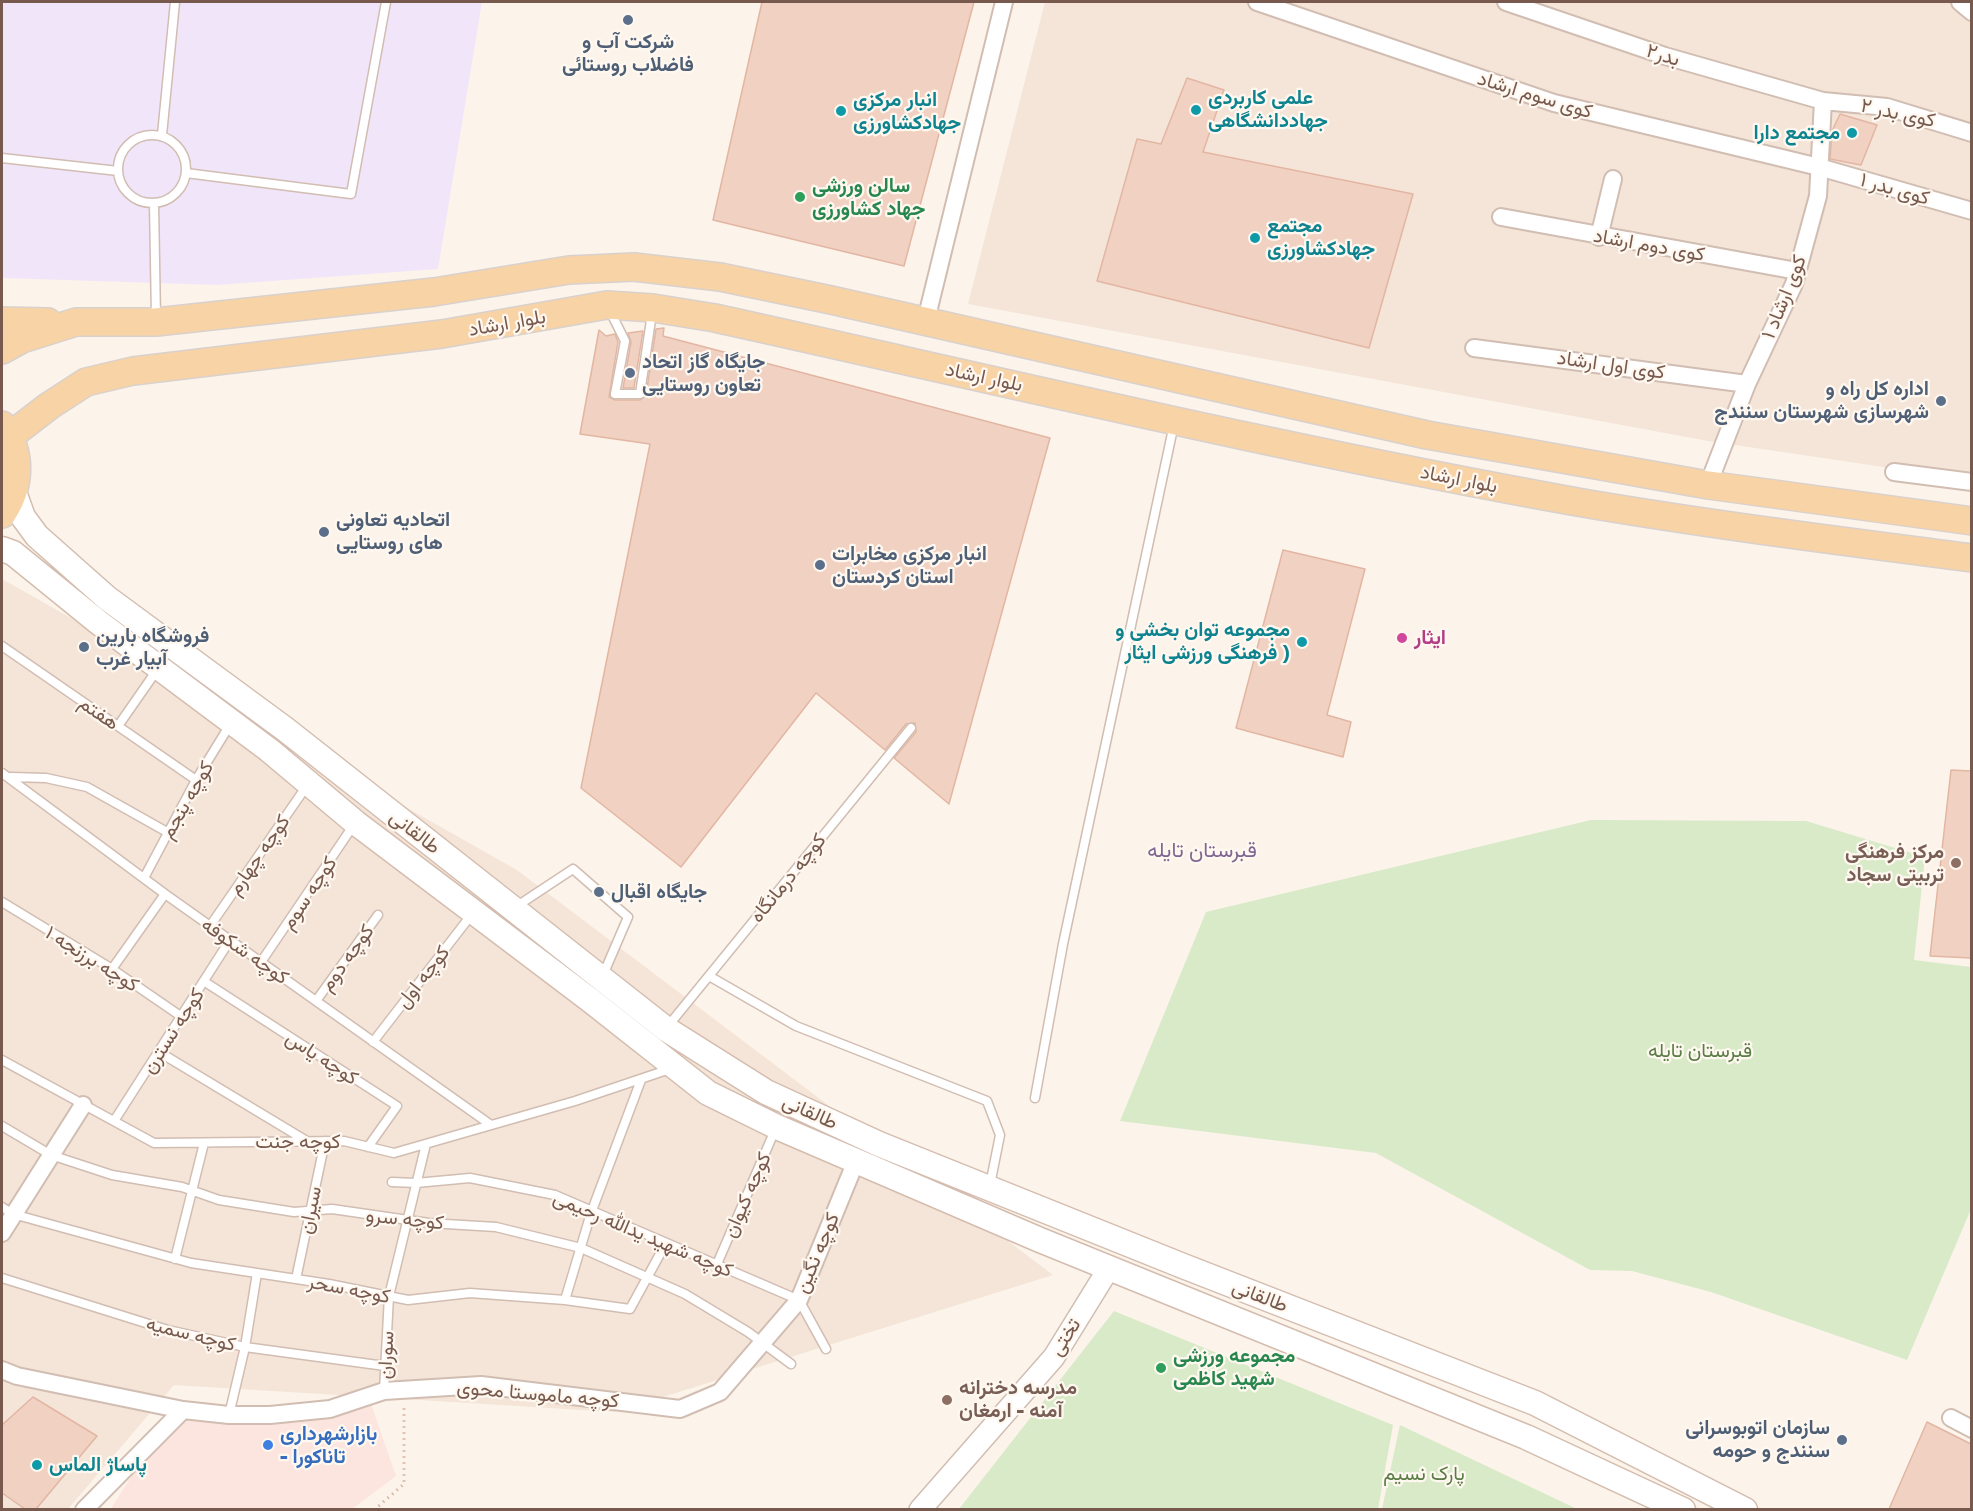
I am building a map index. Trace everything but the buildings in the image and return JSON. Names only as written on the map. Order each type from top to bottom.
[{"type":"main road","name":"بلوار ارشاد","points":[[2,350],[21,339],[76,322],[156,322],[434,292],[569,270],[634,267],[720,277],[926,320],[1427,435],[1708,485],[1971,521]]},
{"type":"main road","name":"بلوار ارشاد","points":[[6,431],[86,382],[133,371],[442,334],[607,305],[653,308],[715,318],[1175,420],[1418,471],[1593,504],[1728,527],[1971,558]]},
{"type":"main road","points":[[2,321],[76,322]]},
{"type":"main road","points":[[156,322],[165,367]]},
{"type":"main road","points":[[1146,413],[1157,373]]},
{"type":"main road","points":[[6,431],[18,464],[8,503]]},
{"type":"main road","name":"طالقانی","points":[[8,503],[57,556],[107,598],[232,689],[666,1029],[766,1092],[879,1144],[1535,1403],[1745,1509]]},
{"type":"main road","name":"طالقانی","points":[[2,549],[13,553],[223,716],[356,823],[590,1000],[708,1094],[777,1127],[1108,1268],[1527,1437],[1683,1509]]},
{"type":"main road","points":[[223,716],[232,689]]},
{"type":"main road","points":[[1108,1268],[1118,1240]]},
{"type":"street","points":[[926,320],[1004,2]]},
{"type":"street","name":"کوی سوم ارشاد","points":[[1257,2],[1554,104],[1819,168]]},
{"type":"street","name":"بدر۲","points":[[1506,2],[1665,56],[1823,101]]},
{"type":"street","points":[[1960,2],[1971,12]]},
{"type":"street","name":"کوی ارشاد ۱","points":[[1708,485],[1747,384],[1797,271],[1818,196],[1823,101]]},
{"type":"street","name":"کوی بدر ۲","points":[[1823,101],[1887,107],[1971,133]]},
{"type":"street","name":"کوی بدر ۱","points":[[1819,168],[1971,211]]},
{"type":"street","points":[[1599,237],[1613,179]]},
{"type":"street","name":"کوی دوم ارشاد","points":[[1501,217],[1599,237],[1797,271]]},
{"type":"street","name":"کوی اول ارشاد","points":[[1474,348],[1747,384]]},
{"type":"street","points":[[1894,472],[1971,482]]},
{"type":"street","points":[[2,1233],[8,1211],[51,1155],[83,1105]]},
{"type":"street","name":"کوچه نگین","points":[[720,1392],[799,1300],[856,1161]]},
{"type":"street","name":"تختی","points":[[920,1509],[1054,1357],[1108,1268]]},
{"type":"street","name":"کوچه ماموستا محوی","points":[[2,1370],[17,1376],[183,1410],[230,1415],[270,1415],[330,1409],[384,1391],[404,1388],[481,1385],[680,1409],[720,1392]]},
{"type":"street","points":[[84,1509],[183,1410]]},
{"type":"street","points":[[1951,1418],[1971,1429]]},
{"type":"lane","points":[[162,135],[175,2]]},
{"type":"lane","points":[[186,172],[351,194],[386,2]]},
{"type":"lane","points":[[150,134],[162,135],[181,149],[186,160],[186,172],[176,194],[154,203],[144,202],[126,191],[117,171],[123,150],[130,142],[150,134]]},
{"type":"lane","points":[[2,158],[117,171]]},
{"type":"lane","points":[[154,203],[156,322]]},
{"type":"lane","points":[[607,305],[625,341],[615,394],[640,394],[653,308]]},
{"type":"lane","points":[[1035,1098],[1063,944],[1175,420]]},
{"type":"lane","name":"هفتم","points":[[2,646],[196,780]]},
{"type":"lane","points":[[118,726],[158,667]]},
{"type":"lane","name":"کوچه پنجم","points":[[144,878],[196,780],[223,716]]},
{"type":"lane","name":"کوچه درمانگاه","points":[[666,1029],[911,728]]},
{"type":"lane","points":[[6,775],[46,778],[87,787],[167,832]]},
{"type":"lane","name":"کوچه شکوفه","points":[[6,775],[165,894],[491,1125]]},
{"type":"lane","name":"کوچه چهارم","points":[[210,926],[308,783]]},
{"type":"lane","name":"کوچه سوم","points":[[261,962],[356,823]]},
{"type":"lane","points":[[513,909],[573,869],[627,917],[602,978]]},
{"type":"lane","points":[[112,969],[165,894]]},
{"type":"lane","name":"کوچه برزنجه ۱","points":[[2,902],[112,969],[182,1017]]},
{"type":"lane","name":"کوچه اول","points":[[373,1042],[473,913]]},
{"type":"lane","name":"کوچه دوم","points":[[316,1001],[378,915]]},
{"type":"lane","name":"کوچه نسترن","points":[[114,1121],[230,940]]},
{"type":"lane","points":[[709,976],[796,1026],[987,1101],[1000,1135],[989,1188]]},
{"type":"lane","name":"کوچه یاس","points":[[205,982],[397,1106],[368,1147]]},
{"type":"lane","points":[[159,1052],[307,1141]]},
{"type":"lane","name":"کوچه جنت","points":[[2,1060],[154,1143],[344,1141],[394,1154],[642,1080],[673,1068]]},
{"type":"lane","points":[[565,1300],[591,1213],[642,1080]]},
{"type":"lane","name":"کوچه سرو","points":[[2,1126],[51,1155],[112,1175],[192,1191],[219,1200],[294,1212],[332,1209],[408,1220],[496,1227],[580,1248],[686,1294],[763,1342],[791,1364]]},
{"type":"lane","name":"کوچه کیوان","points":[[717,1264],[777,1127]]},
{"type":"lane","name":"سیران","points":[[296,1279],[325,1141]]},
{"type":"lane","points":[[175,1259],[204,1143]]},
{"type":"lane","name":"سوران","points":[[384,1391],[389,1296],[426,1144]]},
{"type":"lane","name":"کوچه شهید یدالله رحیمی","points":[[392,1182],[417,1183],[470,1178],[555,1196],[799,1300]]},
{"type":"lane","name":"کوچه سحر","points":[[8,1211],[175,1259],[408,1300],[470,1293],[565,1300],[630,1309],[666,1243]]},
{"type":"lane","points":[[230,1415],[245,1347],[257,1273]]},
{"type":"lane","name":"کوچه سمیه","points":[[2,1278],[168,1330],[245,1347],[385,1366]]},
{"type":"lane","points":[[799,1300],[826,1349]]},
{"type":"path","points":[[374,1509],[404,1484],[404,1388]]},
{"type":"shaded area","points":[[2,2],[482,2],[438,269],[217,285],[2,278]]},
{"type":"shaded area","points":[[1045,2],[1971,2],[1971,480],[1708,441],[968,304]]},
{"type":"shaded area","points":[[2,579],[517,870],[1053,1275],[615,1412],[174,1385],[68,1509],[2,1509]]},
{"type":"shaded area","name":"بازارشهرداری - تاناکورا","points":[[369,1398],[396,1476],[352,1509],[110,1510],[178,1403],[229,1415]]},
{"type":"green space","name":"قبرستان تایله","points":[[1591,820],[1806,821],[1925,857],[1914,960],[1971,967],[1971,1209],[1907,1360],[1711,1292],[1632,1271],[1590,1270],[1376,1153],[1120,1121],[1206,912]]},
{"type":"green space","name":"مجموعه ورزشی شهید کاظمی","points":[[1114,1311],[1393,1425],[1378,1509],[959,1509]]},
{"type":"green space","name":"پارک نسیم","points":[[1400,1425],[1577,1509],[1382,1509]]},
{"type":"place","name":"شرکت آب و فاضلاب روستائی","points":[[628,20]]},
{"type":"place","name":"علمی کاربردی جهاددانشگاهی","points":[[1196,110]]},
{"type":"place","name":"انبار مرکزی جهادکشاورزی","points":[[841,111]]},
{"type":"place","name":"مجتمع دارا","points":[[1852,133]]},
{"type":"place","name":"سالن ورزشی جهاد کشاورزی","points":[[800,197]]},
{"type":"place","name":"مجتمع جهادکشاورزی","points":[[1255,238]]},
{"type":"place","name":"جایگاه گاز اتحاد تعاون روستایی","points":[[630,373]]},
{"type":"place","name":"اداره کل راه و شهرسازی شهرستان سنندج","points":[[1941,401]]},
{"type":"place","name":"اتحادیه تعاونی های روستایی","points":[[324,532]]},
{"type":"place","name":"انبار مرکزی مخابرات استان کردستان","points":[[820,565]]},
{"type":"place","name":"ایثار","points":[[1402,638]]},
{"type":"place","name":"مجموعه توان بخشی و فرهنگی ورزشی ایثار )","points":[[1302,642]]},
{"type":"place","name":"فروشگاه بارین آبیار غرب","points":[[84,647]]},
{"type":"place","name":"مرکز فرهنگی تربیتی سجاد","points":[[1956,863]]},
{"type":"place","name":"جایگاه اقبال","points":[[599,892]]},
{"type":"place","name":"مجموعه ورزشی شهید کاظمی","points":[[1161,1368]]},
{"type":"place","name":"مدرسه دخترانه آمنه - ارمغان","points":[[947,1400]]},
{"type":"place","name":"سازمان اتوبوسرانی سنندج و حومه","points":[[1842,1440]]},
{"type":"place","name":"بازارشهرداری - تاناکورا","points":[[268,1445]]},
{"type":"place","name":"پاساژ الماس","points":[[37,1465]]},
{"type":"district","name":"قبرستان تایله","points":[[1202,850]]}]
